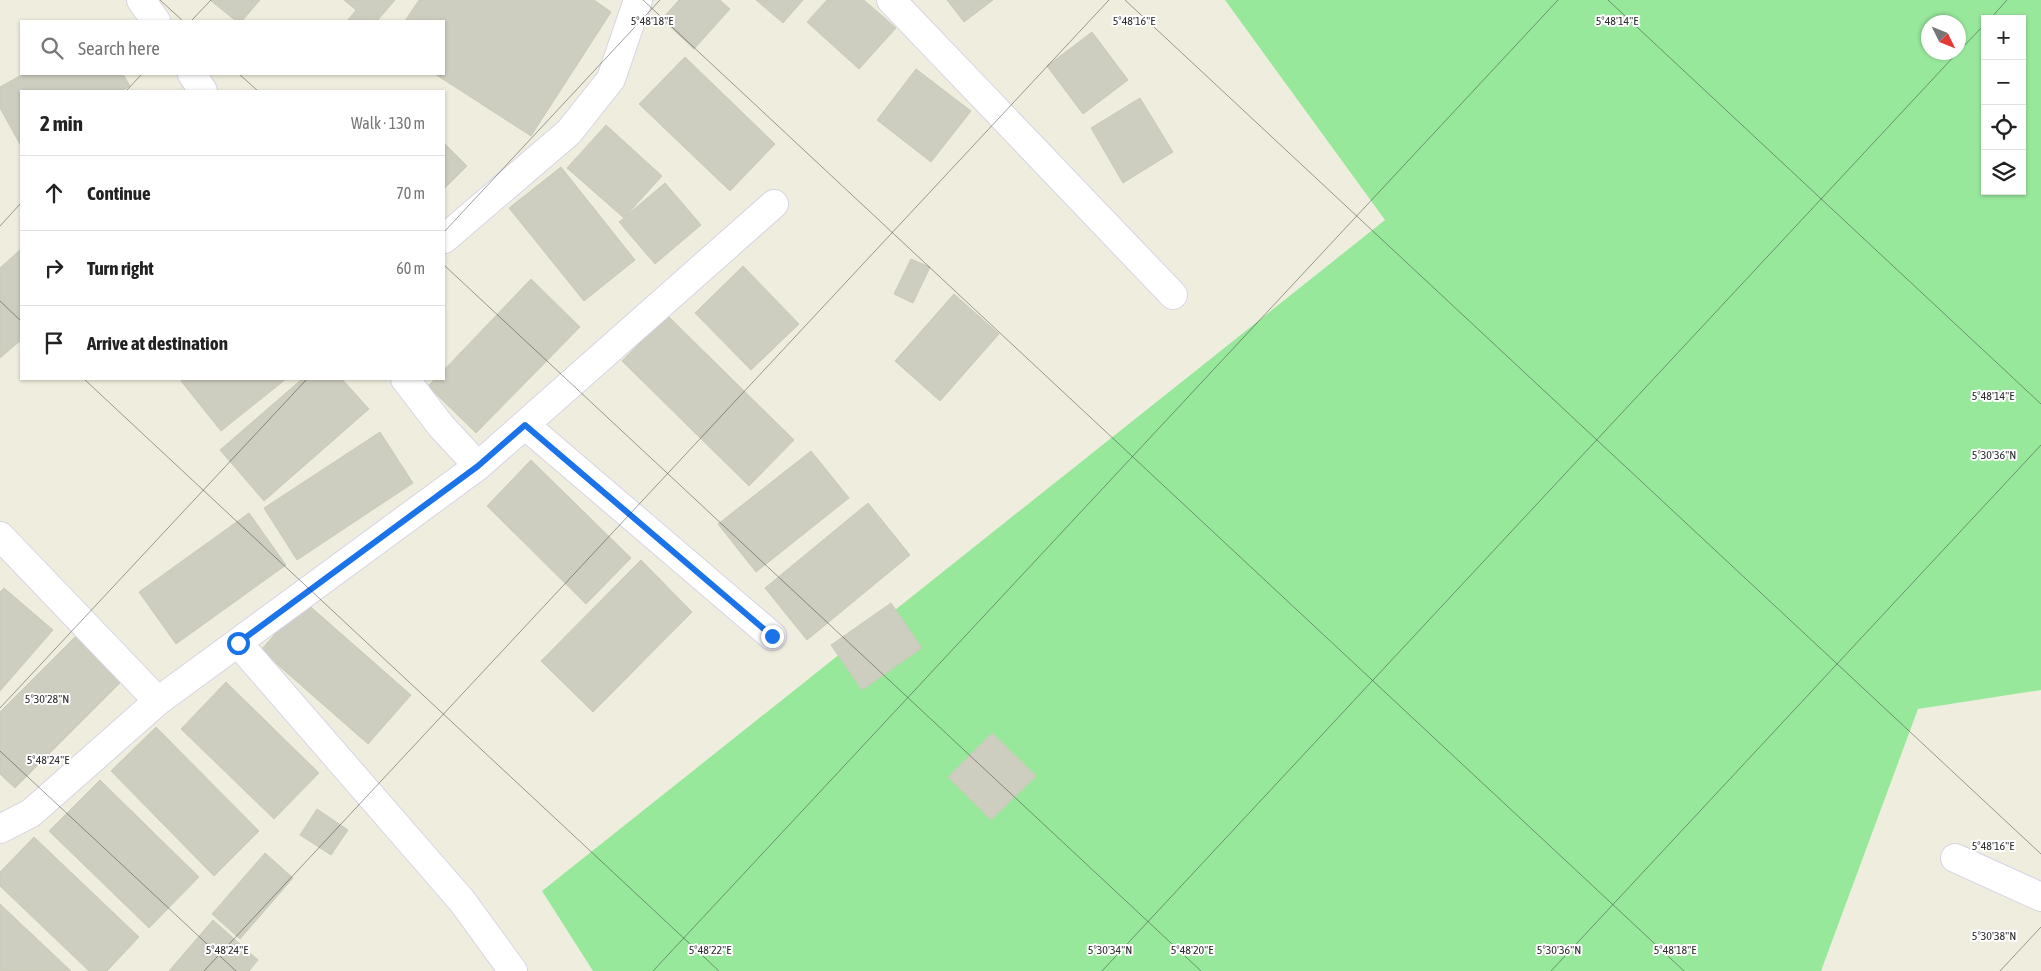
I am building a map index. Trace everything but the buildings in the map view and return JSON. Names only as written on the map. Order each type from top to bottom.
[{"type":"street","points":[[142,0],[155,20]]},
{"type":"street","points":[[445,238],[569,132],[611,79],[638,0]]},
{"type":"street","points":[[891,0],[1173,295]]},
{"type":"street","points":[[193,75],[202,90]]},
{"type":"street","points":[[0,829],[31,813],[158,702],[478,466],[774,204]]},
{"type":"street","points":[[406,380],[441,426],[478,466]]},
{"type":"street","points":[[525,425],[772,636]]},
{"type":"street","points":[[0,536],[158,702]]},
{"type":"street","points":[[238,643],[462,901],[512,971]]},
{"type":"street","points":[[1955,858],[2041,897]]},
{"type":"green space","points":[[1225,0],[2041,0],[2041,690],[1918,709],[1821,971],[593,971],[542,891],[1385,220]]},
{"type":"route","points":[[238,643],[478,466],[525,425],[772,636]]}]
